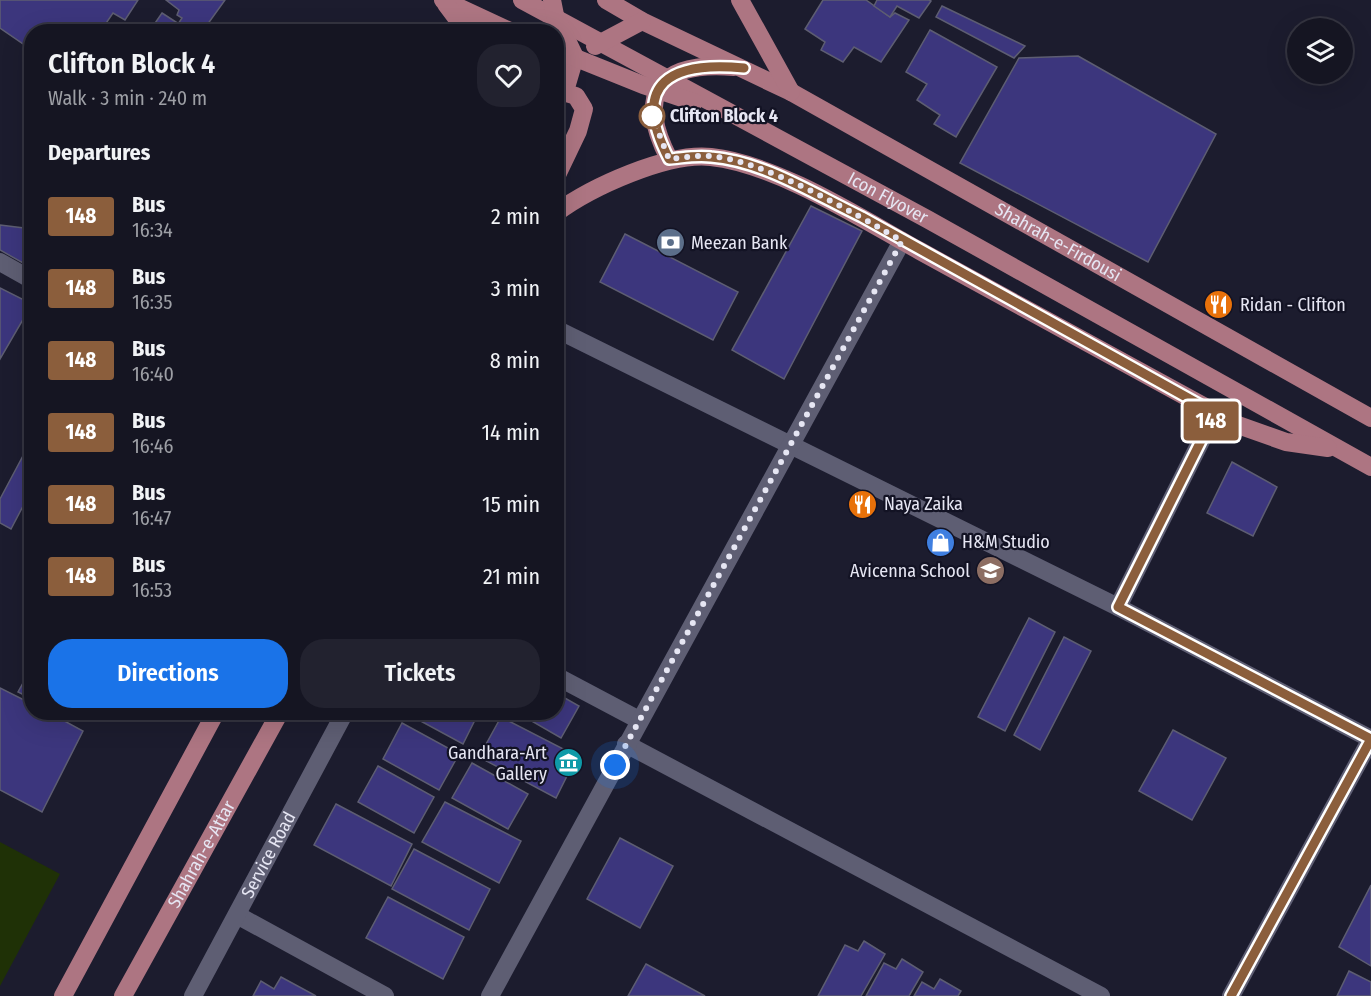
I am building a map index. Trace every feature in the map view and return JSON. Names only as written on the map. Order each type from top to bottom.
[{"type":"main road","points":[[442,0],[461,24]]},
{"type":"main road","points":[[442,0],[494,24]]},
{"type":"main road","name":"Icon Flyover","points":[[522,0],[738,116],[1371,467]]},
{"type":"main road","points":[[606,0],[642,21]]},
{"type":"main road","points":[[740,0],[791,92]]},
{"type":"main road","points":[[564,84],[575,57],[642,21]]},
{"type":"main road","name":"Shahrah-e-Firdousi","points":[[642,21],[791,92],[1371,418]]},
{"type":"main road","points":[[564,36],[575,57]]},
{"type":"main road","points":[[564,53],[643,86],[738,116]]},
{"type":"main road","points":[[669,159],[652,116],[659,88],[669,78],[690,69],[712,66],[744,68]]},
{"type":"main road","points":[[564,92],[581,101],[584,115],[564,159]]},
{"type":"main road","points":[[564,207],[574,200],[669,159],[709,156],[745,163],[862,217],[1238,426],[1286,442],[1339,449]]},
{"type":"main road","points":[[63,996],[212,720]]},
{"type":"main road","name":"Shahrah-e-Attar","points":[[123,996],[276,720]]},
{"type":"street","points":[[490,996],[790,442],[902,241]]},
{"type":"street","points":[[0,262],[24,276]]},
{"type":"street","points":[[564,332],[790,442],[1118,607],[1371,739],[1231,996]]},
{"type":"street","points":[[1118,607],[1215,413]]},
{"type":"street","points":[[564,680],[639,720]]},
{"type":"street","name":"Service Road","points":[[193,996],[341,720]]},
{"type":"street","points":[[626,744],[1101,996]]},
{"type":"street","points":[[237,915],[385,996]]},
{"type":"green space","points":[[0,842],[60,874],[0,986]]},
{"type":"building","points":[[0,0],[138,0],[125,20],[113,13],[105,24],[24,24],[24,44],[0,28]]},
{"type":"building","points":[[166,0],[225,0],[208,24],[178,24],[182,18],[177,15],[179,10]]},
{"type":"building","points":[[823,0],[866,0],[890,17],[895,13],[909,20],[881,62],[854,47],[843,62],[821,50],[825,42],[805,29]]},
{"type":"building","points":[[877,0],[931,1],[919,18],[897,6],[890,17],[874,6]]},
{"type":"building","points":[[942,6],[1025,46],[1014,58],[936,17]]},
{"type":"building","points":[[162,13],[179,24],[154,24]]},
{"type":"building","points":[[930,30],[997,67],[956,137],[934,124],[940,115],[917,100],[927,84],[906,72]]},
{"type":"building","points":[[1078,56],[1216,134],[1148,262],[960,163],[1019,58]]},
{"type":"building","points":[[811,206],[862,231],[784,379],[732,350]]},
{"type":"building","points":[[0,225],[24,228],[24,264],[0,250]]},
{"type":"building","points":[[625,234],[738,292],[713,340],[600,282]]},
{"type":"building","points":[[0,288],[24,300],[24,318],[0,359]]},
{"type":"building","points":[[24,454],[24,504],[11,529],[0,523],[0,499]]},
{"type":"building","points":[[1232,462],[1277,487],[1253,536],[1207,513]]},
{"type":"building","points":[[1029,618],[1055,632],[1005,731],[978,717]]},
{"type":"building","points":[[1064,637],[1091,651],[1040,750],[1014,735]]},
{"type":"building","points":[[24,681],[24,695],[18,692]]},
{"type":"building","points":[[0,688],[24,700],[24,720],[63,720],[83,731],[42,812],[0,790]]},
{"type":"building","points":[[564,698],[579,706],[561,738],[530,720],[564,720]]},
{"type":"building","points":[[419,720],[475,720],[463,744]]},
{"type":"building","points":[[499,720],[507,720],[577,756],[556,798],[479,757]]},
{"type":"building","points":[[402,723],[459,754],[439,790],[383,759]]},
{"type":"building","points":[[1173,730],[1226,758],[1192,820],[1139,791]]},
{"type":"building","points":[[472,763],[528,794],[508,829],[452,798]]},
{"type":"building","points":[[378,766],[434,797],[414,833],[358,802]]},
{"type":"building","points":[[445,802],[521,841],[499,883],[422,842]]},
{"type":"building","points":[[336,804],[412,844],[391,886],[314,845]]},
{"type":"building","points":[[620,838],[673,866],[640,928],[587,899]]},
{"type":"building","points":[[414,849],[490,889],[469,930],[392,889]]},
{"type":"building","points":[[1371,885],[1371,966],[1339,947]]},
{"type":"building","points":[[388,897],[464,937],[443,979],[366,938]]},
{"type":"building","points":[[864,941],[885,954],[861,996],[818,996],[845,945],[858,951]]},
{"type":"building","points":[[902,959],[923,972],[909,996],[866,996],[884,963],[896,969]]},
{"type":"building","points":[[646,964],[705,996],[628,996]]},
{"type":"building","points":[[1349,971],[1371,982],[1371,996],[1337,996]]},
{"type":"building","points":[[281,977],[316,996],[253,996],[261,981],[274,989]]},
{"type":"building","points":[[940,979],[961,991],[958,996],[914,996],[922,982],[934,989]]},
{"type":"bus line","name":"148","points":[[744,68],[712,66],[690,69],[669,78],[659,88],[652,116],[656,132],[669,159],[709,156],[745,163],[804,189],[862,217],[1215,413],[1118,607],[1371,739],[1231,996]]},
{"type":"place","name":"Clifton Block 4","points":[[652,116]]},
{"type":"place","name":"Meezan Bank","points":[[670,243]]},
{"type":"place","name":"Ridan - Clifton","points":[[1219,305]]},
{"type":"place","name":"Naya Zaika","points":[[863,504]]},
{"type":"place","name":"H&M Studio","points":[[941,542]]},
{"type":"place","name":"Avicenna School","points":[[991,571]]},
{"type":"place","name":"Gandhara-Art Gallery","points":[[568,763]]},
{"type":"route","points":[[615,765],[902,241],[862,217],[745,163],[709,156],[669,159],[656,132],[652,116]]}]
